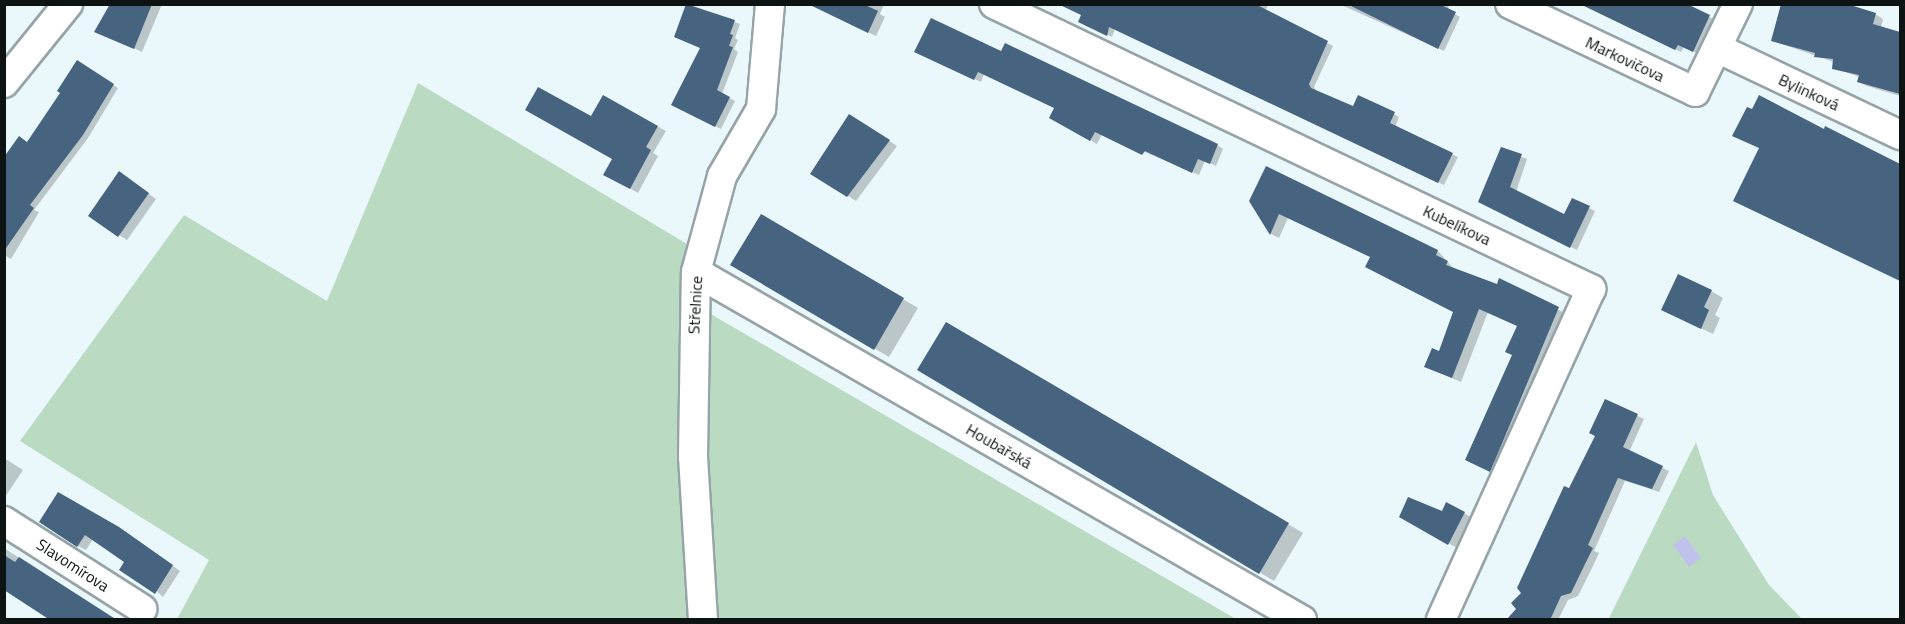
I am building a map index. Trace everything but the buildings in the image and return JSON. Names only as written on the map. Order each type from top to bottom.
[{"type":"street","points":[[4,83],[68,4]]},
{"type":"street","name":"Střelnice","points":[[703,620],[693,456],[696,272],[722,176],[761,109],[770,4]]},
{"type":"street","name":"Kubelíkova","points":[[994,4],[1591,289],[1441,620]]},
{"type":"street","name":"Markovičova","points":[[1510,4],[1695,92],[1717,48]]},
{"type":"street","points":[[1717,48],[1738,4]]},
{"type":"street","name":"Bylinková","points":[[1717,48],[1900,135]]},
{"type":"street","name":"Houbařská","points":[[696,272],[1302,620]]},
{"type":"street","name":"Slavomírova","points":[[4,521],[142,609]]},
{"type":"green space","points":[[418,83],[687,244],[683,298],[1236,619],[177,619],[209,560],[20,441],[184,215],[327,301]]},
{"type":"green space","points":[[1696,442],[1713,495],[1769,585],[1802,619],[1608,620]]},
{"type":"water","points":[[1685,536],[1701,558],[1689,567],[1673,545]]}]
